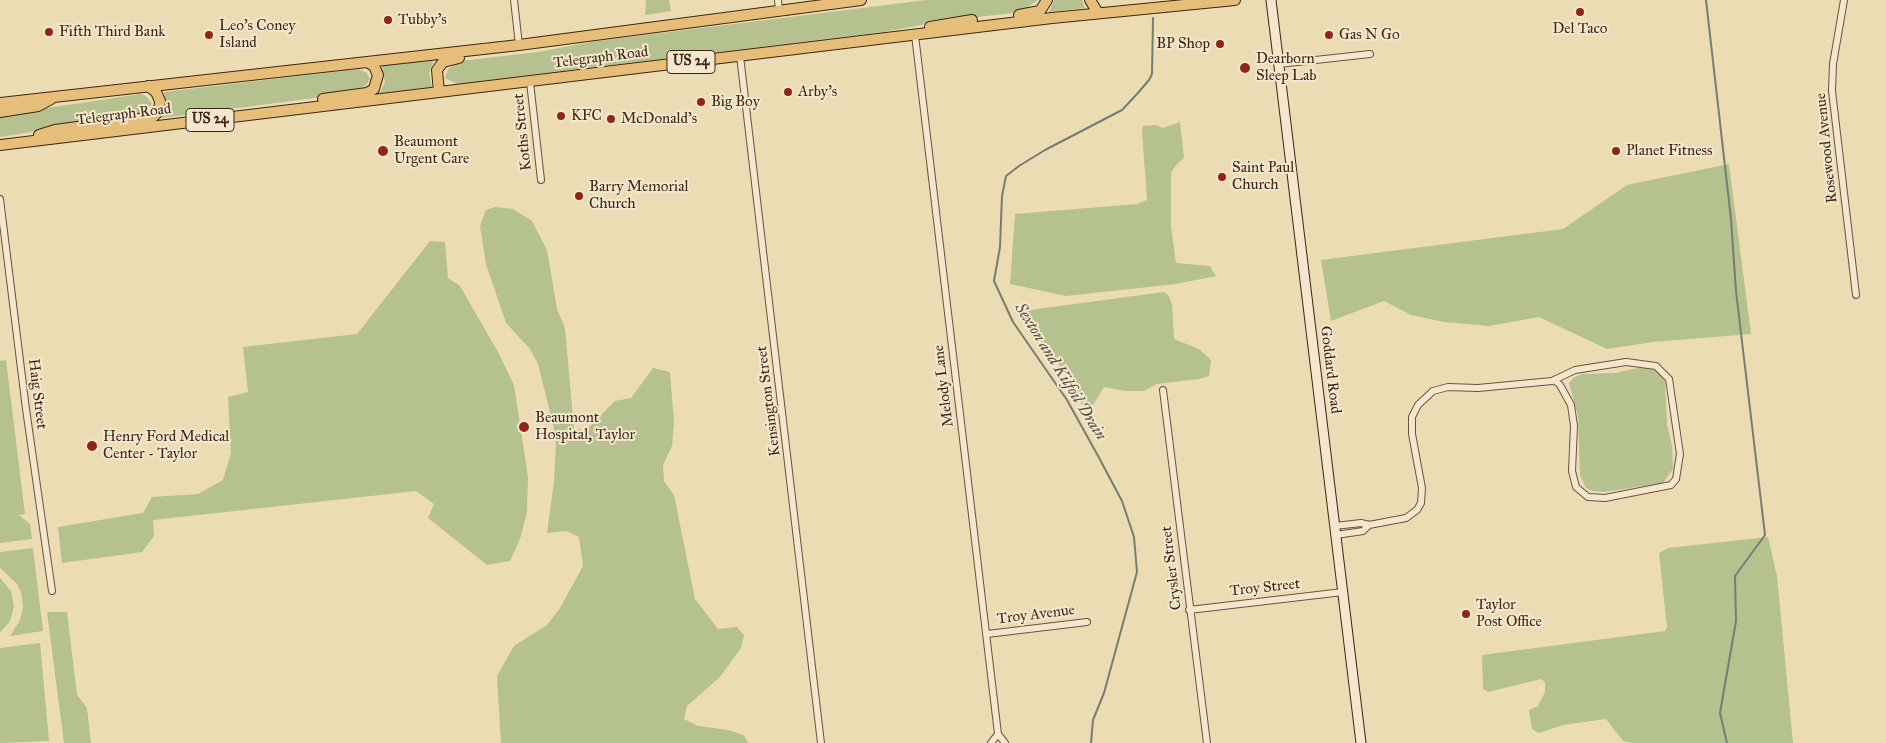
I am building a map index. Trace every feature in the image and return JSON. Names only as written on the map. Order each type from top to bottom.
[{"type":"main road","name":"Telegraph Road","points":[[0,103],[519,45],[779,5],[861,0]]},
{"type":"main road","points":[[895,37],[944,24],[1040,11],[1047,0]]},
{"type":"main road","points":[[1090,0],[1098,13]]},
{"type":"main road","name":"Telegraph Road","points":[[4,144],[1098,13],[1235,0]]},
{"type":"main road","name":"Goddard Road","points":[[1271,0],[1361,743]]},
{"type":"main road","points":[[439,92],[437,70],[443,62],[450,59],[566,44],[583,36]]},
{"type":"main road","points":[[250,115],[279,104],[367,93],[374,89],[378,79],[376,70],[369,63]]},
{"type":"main road","points":[[4,144],[55,130],[153,117],[159,111],[160,101],[154,90],[148,86]]},
{"type":"main road","points":[[0,112],[38,106],[56,96]]},
{"type":"street","points":[[514,0],[519,45]]},
{"type":"street","name":"Rosewood Avenue","points":[[1844,0],[1833,64],[1832,91],[1856,295]]},
{"type":"street","name":"Melody Lane","points":[[915,35],[998,734]]},
{"type":"street","points":[[1279,64],[1370,54]]},
{"type":"street","name":"Kensington Street","points":[[740,56],[821,743]]},
{"type":"street","name":"Koths Street","points":[[530,82],[541,180]]},
{"type":"street","name":"Haig Street","points":[[0,199],[24,400],[52,591]]},
{"type":"street","points":[[1335,530],[1361,523],[1369,525],[1411,516],[1419,508],[1422,488],[1412,434],[1412,418],[1418,405],[1426,395],[1448,387],[1478,388],[1554,380],[1575,370],[1626,362],[1656,366],[1669,378],[1680,454],[1676,479],[1671,485],[1605,498],[1588,497],[1576,487],[1572,470],[1574,426],[1571,405],[1560,385],[1554,380]]},
{"type":"street","name":"Crysler Street","points":[[1163,390],[1206,743]]},
{"type":"street","name":"Troy Street","points":[[1189,610],[1343,592]]},
{"type":"street","name":"Troy Avenue","points":[[986,634],[1088,622]]},
{"type":"street","points":[[992,743],[998,734],[1005,743]]},
{"type":"green space","points":[[646,0],[669,0],[671,11],[645,15]]},
{"type":"green space","points":[[927,0],[1038,0],[1021,12],[943,21],[883,32],[457,84],[445,78],[448,69],[461,61],[538,52],[597,41]]},
{"type":"green space","points":[[1054,0],[1082,0],[1085,8],[1049,12]]},
{"type":"green space","points":[[434,60],[429,73],[432,87],[380,93],[385,82],[382,66]]},
{"type":"green space","points":[[358,69],[367,73],[370,79],[366,85],[352,93],[162,118],[167,109],[164,92]]},
{"type":"green space","points":[[141,94],[146,96],[152,104],[139,115],[0,137],[0,115]]},
{"type":"green space","points":[[1180,122],[1184,158],[1171,173],[1171,226],[1176,263],[1210,266],[1216,276],[1176,284],[1066,296],[1010,284],[1015,214],[1137,204],[1147,200],[1143,126],[1155,125],[1163,128]]},
{"type":"green space","points":[[1729,164],[1751,334],[1653,342],[1607,349],[1539,317],[1489,326],[1444,322],[1411,315],[1384,301],[1331,321],[1321,260],[1563,229],[1627,185]]},
{"type":"green space","points":[[495,207],[513,209],[532,221],[547,250],[557,309],[565,328],[574,429],[586,430],[615,401],[631,398],[653,368],[670,372],[674,422],[672,446],[663,465],[664,481],[674,495],[695,599],[718,629],[737,627],[744,635],[741,648],[720,677],[687,706],[684,719],[698,726],[728,730],[744,735],[748,743],[501,743],[497,676],[514,646],[547,625],[560,608],[583,566],[579,537],[567,531],[547,533],[554,481],[556,444],[553,424],[538,364],[530,349],[506,323],[486,264],[480,226],[486,210]]},
{"type":"green space","points":[[430,241],[445,242],[448,278],[460,286],[498,352],[514,385],[528,477],[527,512],[520,539],[510,561],[487,565],[428,518],[434,504],[416,491],[153,520],[154,536],[142,552],[62,563],[58,527],[143,513],[152,497],[198,494],[223,480],[231,453],[228,397],[248,392],[243,347],[357,334]]},
{"type":"green space","points":[[1164,292],[1169,296],[1172,305],[1174,339],[1199,349],[1211,360],[1209,376],[1157,384],[1144,391],[1125,391],[1104,387],[1093,405],[1082,405],[1050,351],[1023,322],[1022,313],[1030,310]]},
{"type":"green space","points":[[6,360],[25,514],[19,515],[30,524],[32,539],[0,543],[0,361]]},
{"type":"green space","points":[[1642,367],[1659,371],[1665,382],[1667,424],[1672,446],[1673,469],[1663,483],[1604,492],[1586,488],[1580,475],[1578,416],[1569,383],[1573,378],[1582,374],[1616,373]]},
{"type":"green space","points":[[1768,537],[1777,576],[1793,743],[1632,743],[1623,741],[1606,719],[1563,725],[1539,733],[1532,729],[1529,710],[1538,706],[1545,692],[1545,682],[1541,679],[1488,692],[1483,689],[1482,655],[1665,631],[1667,628],[1659,553],[1668,548]]},
{"type":"green space","points":[[33,548],[43,631],[10,636],[20,620],[23,607],[21,592],[17,584],[0,568],[0,552]]},
{"type":"green space","points":[[0,578],[11,591],[14,606],[10,621],[0,633]]},
{"type":"green space","points":[[47,612],[67,612],[77,695],[87,708],[91,743],[64,743]]},
{"type":"green space","points":[[40,643],[49,741],[0,743],[0,648]]},
{"type":"waterway","points":[[1706,0],[1731,219],[1736,291],[1765,535],[1735,576],[1736,621],[1720,713],[1727,743]]},
{"type":"waterway","name":"Sexton and Kilfoil Drain","points":[[1091,743],[1093,720],[1104,693],[1137,572],[1134,537],[1122,501],[1097,454],[1067,400],[1013,322],[994,281],[1000,247],[1002,196],[1006,176],[1045,150],[1122,110],[1137,94],[1152,74],[1153,18]]},
{"type":"place","name":"Del Taco","points":[[1580,12]]},
{"type":"place","name":"Tubby's","points":[[388,20]]},
{"type":"place","name":"Fifth Third Bank","points":[[49,32]]},
{"type":"place","name":"Leo's Coney Island","points":[[209,35]]},
{"type":"place","name":"Gas N Go","points":[[1329,35]]},
{"type":"place","name":"BP Shop","points":[[1220,44]]},
{"type":"place","name":"Dearborn Sleep Lab","points":[[1245,68]]},
{"type":"place","name":"Arby's","points":[[788,92]]},
{"type":"place","name":"Big Boy","points":[[701,102]]},
{"type":"place","name":"KFC","points":[[561,116]]},
{"type":"place","name":"McDonald's","points":[[611,119]]},
{"type":"place","name":"Beaumont Urgent Care","points":[[383,151]]},
{"type":"place","name":"Planet Fitness","points":[[1616,151]]},
{"type":"place","name":"Saint Paul Church","points":[[1222,177]]},
{"type":"place","name":"Barry Memorial Church","points":[[579,196]]},
{"type":"place","name":"Beaumont Hospital, Taylor","points":[[524,427]]},
{"type":"place","name":"Henry Ford Medical Center - Taylor","points":[[92,446]]},
{"type":"place","name":"Taylor Post Office","points":[[1466,614]]}]
